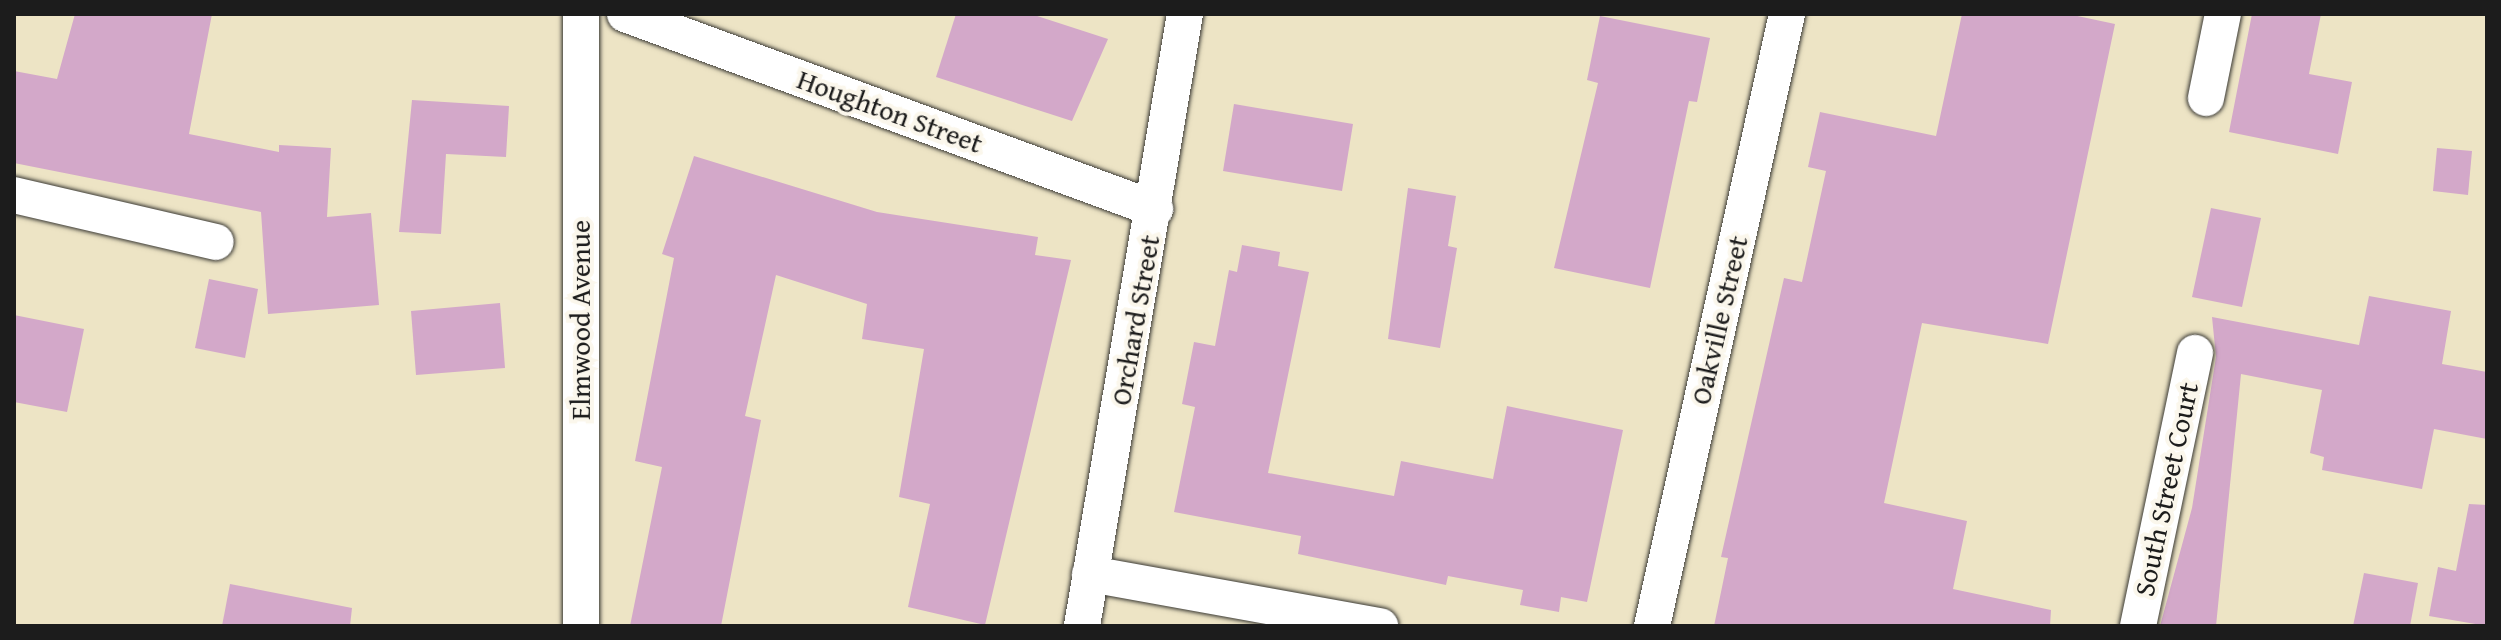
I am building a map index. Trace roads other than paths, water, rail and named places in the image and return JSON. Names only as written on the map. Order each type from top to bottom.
[{"type":"street","name":"Elmwood Avenue","points":[[581,14],[581,626]]},
{"type":"street","name":"Houghton Street","points":[[625,14],[1155,209]]},
{"type":"street","name":"Orchard Street","points":[[1082,626],[1155,209],[1185,14]]},
{"type":"street","name":"Oakville Street","points":[[1652,626],[1787,14]]},
{"type":"street","points":[[2206,98],[2223,14]]},
{"type":"street","points":[[14,195],[216,242]]},
{"type":"street","name":"South Street Court","points":[[2138,626],[2195,353]]},
{"type":"street","points":[[1090,574],[1380,626]]}]
